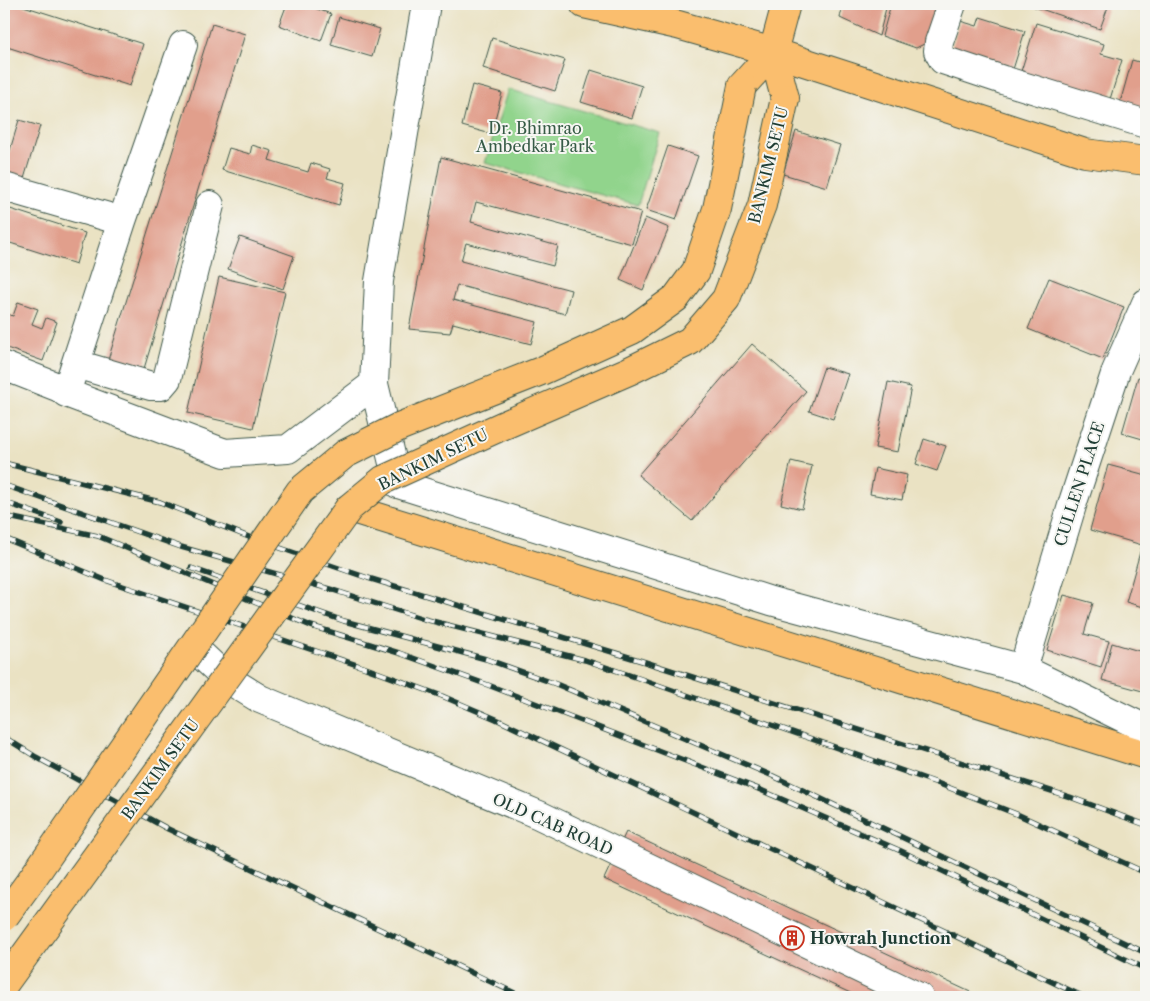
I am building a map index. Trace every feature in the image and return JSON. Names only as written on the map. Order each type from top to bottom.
[{"type":"main road","points":[[584,4],[678,25],[773,52],[1086,153],[1146,161]]},
{"type":"main road","points":[[4,917],[300,491],[345,454],[401,426],[541,371],[632,330],[676,298],[696,271],[717,209],[742,86],[773,52],[786,4]]},
{"type":"main road","name":"BANKIM SETU","points":[[4,984],[349,508],[383,480],[629,371],[690,341],[726,299],[762,205],[784,98],[773,52]]},
{"type":"main road","points":[[349,508],[1145,746]]},
{"type":"street","points":[[426,4],[379,281],[374,384],[398,484],[771,601],[1023,669],[1145,746]]},
{"type":"street","points":[[952,4],[939,42],[938,51],[943,60],[1146,124]]},
{"type":"street","points":[[66,392],[122,221],[183,45]]},
{"type":"street","points":[[4,187],[122,221]]},
{"type":"street","points":[[76,364],[151,386],[161,386],[167,379],[210,205]]},
{"type":"street","name":"CULLEN PLACE","points":[[1023,669],[1074,499],[1116,371],[1146,303]]},
{"type":"street","points":[[4,366],[225,454],[288,449],[374,384]]},
{"type":"street","name":"OLD CAB ROAD","points":[[193,647],[226,678],[260,700],[539,815],[919,997]]},
{"type":"green space","name":"Dr. Bhimrao Ambedkar Park","points":[[508,89],[660,133],[638,205],[485,163]]},
{"type":"building","points":[[4,4],[17,4],[143,44],[130,86],[4,46]]},
{"type":"building","points":[[287,4],[303,4],[331,14],[321,41],[279,25]]},
{"type":"building","points":[[843,4],[887,4],[879,36],[840,18]]},
{"type":"building","points":[[891,4],[943,4],[934,39],[916,48],[882,36]]},
{"type":"building","points":[[1026,4],[1109,4],[1100,29]]},
{"type":"building","points":[[339,17],[380,29],[372,57],[331,45]]},
{"type":"building","points":[[980,17],[1025,31],[1010,79],[948,59],[960,21],[977,26]]},
{"type":"building","points":[[1036,23],[1104,44],[1101,54],[1122,60],[1107,109],[1018,81]]},
{"type":"building","points":[[212,24],[245,34],[143,372],[108,360]]},
{"type":"building","points":[[492,38],[565,60],[555,91],[483,68]]},
{"type":"building","points":[[1132,60],[1146,64],[1146,120],[1118,110]]},
{"type":"building","points":[[591,70],[642,86],[632,118],[581,102]]},
{"type":"building","points":[[472,85],[502,93],[491,134],[462,126]]},
{"type":"building","points":[[19,120],[40,126],[23,182],[4,176],[4,170]]},
{"type":"building","points":[[796,131],[840,145],[827,187],[783,174]]},
{"type":"building","points":[[252,145],[272,151],[269,160],[308,172],[311,163],[330,169],[327,178],[345,183],[339,205],[222,170],[229,148],[250,154]]},
{"type":"building","points":[[668,146],[698,156],[676,220],[646,210]]},
{"type":"building","points":[[441,157],[641,212],[632,244],[476,202],[471,222],[558,246],[553,266],[466,243],[461,261],[571,290],[565,314],[457,285],[453,300],[537,322],[531,344],[453,323],[450,333],[409,329]]},
{"type":"building","points":[[4,207],[85,233],[76,264],[4,241]]},
{"type":"building","points":[[645,218],[669,228],[643,290],[620,280]]},
{"type":"building","points":[[240,237],[294,256],[283,289],[228,269]]},
{"type":"building","points":[[219,277],[285,292],[253,428],[188,413]]},
{"type":"building","points":[[1049,278],[1124,307],[1103,359],[1028,329]]},
{"type":"building","points":[[18,302],[38,309],[32,324],[42,328],[46,318],[57,322],[43,361],[4,347],[4,313],[13,316]]},
{"type":"building","points":[[752,344],[806,391],[692,521],[638,475]]},
{"type":"building","points":[[824,367],[848,374],[833,419],[809,411]]},
{"type":"building","points":[[1138,377],[1146,379],[1146,440],[1122,433]]},
{"type":"building","points":[[888,382],[911,387],[898,452],[875,448]]},
{"type":"building","points":[[924,439],[946,446],[937,471],[916,464]]},
{"type":"building","points":[[791,461],[812,466],[802,509],[781,504]]},
{"type":"building","points":[[1108,465],[1146,475],[1146,608],[1126,602],[1142,545],[1090,530]]},
{"type":"building","points":[[875,468],[907,475],[902,500],[870,494]]},
{"type":"building","points":[[1064,595],[1093,603],[1084,634],[1109,641],[1101,667],[1047,650]]},
{"type":"building","points":[[1112,643],[1146,653],[1146,692],[1102,680]]},
{"type":"building","name":"Howrah Junction","points":[[626,832],[981,997],[859,997],[604,879]]},
{"type":"railway","points":[[4,463],[160,502],[254,539],[368,578],[642,661],[1070,797],[1146,825]]},
{"type":"railway","points":[[4,485],[181,547],[333,590],[424,619],[585,660],[641,679],[937,783],[1019,815],[1146,873]]},
{"type":"railway","points":[[4,502],[61,522]]},
{"type":"railway","points":[[4,516],[98,536],[311,626],[399,653],[488,685],[756,788],[901,851],[1146,969]]},
{"type":"railway","points":[[4,538],[105,580],[363,667],[442,696],[496,719],[1084,997]]},
{"type":"railway","points":[[191,568],[344,621],[486,659],[556,684],[773,776],[1146,953]]},
{"type":"railway","points":[[4,737],[36,757],[168,829],[523,997]]},
{"type":"place","name":"Howrah Junction","points":[[792,938]]}]
